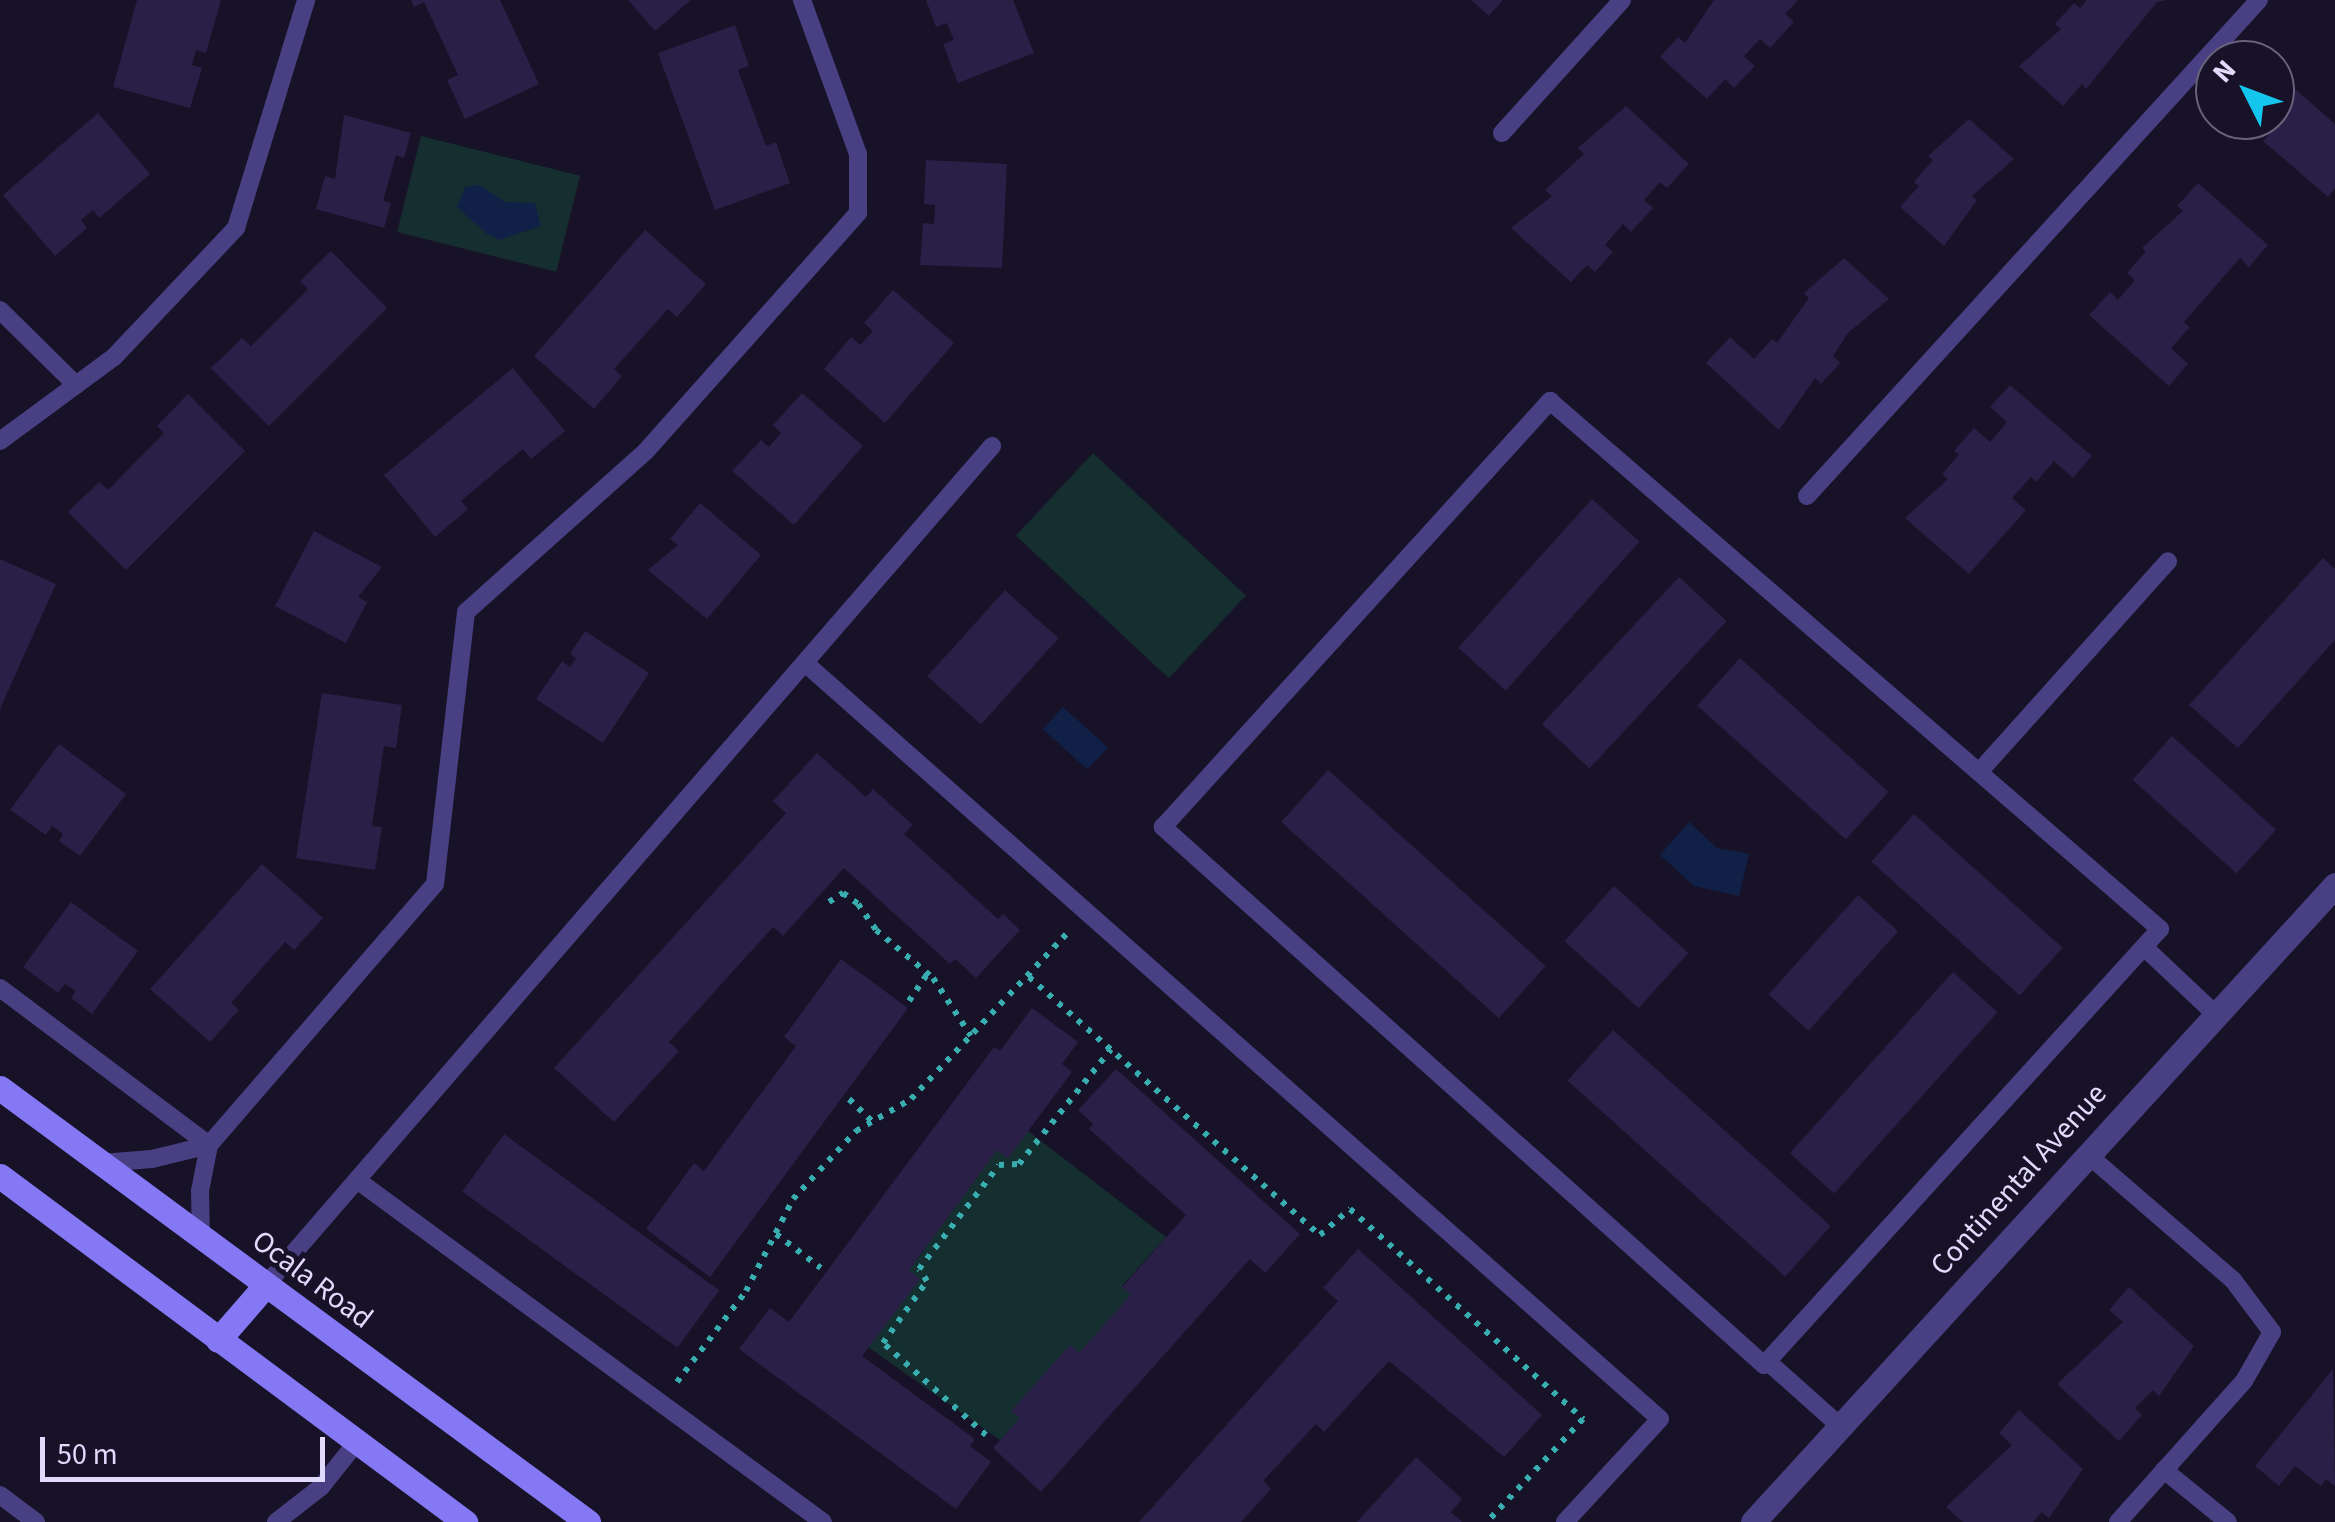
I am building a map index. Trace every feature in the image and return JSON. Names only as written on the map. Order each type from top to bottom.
[{"type":"main road","name":"Ocala Road","points":[[0,1088],[588,1522]]},
{"type":"main road","points":[[0,1176],[465,1522]]},
{"type":"main road","points":[[218,1340],[265,1286]]},
{"type":"street","name":"Continental Avenue","points":[[1753,1522],[2335,884]]},
{"type":"lane","points":[[0,441],[114,357],[236,228],[306,0]]},
{"type":"lane","points":[[201,1239],[200,1191],[208,1145],[436,884],[466,612],[646,451],[858,214],[858,154],[802,0]]},
{"type":"lane","points":[[1502,133],[1622,0]]},
{"type":"lane","points":[[1806,496],[2259,0]]},
{"type":"lane","points":[[0,310],[76,385]]},
{"type":"lane","points":[[1767,1361],[2160,929],[1550,401],[1163,827],[1840,1426]]},
{"type":"lane","points":[[265,1286],[992,446]]},
{"type":"lane","points":[[1979,772],[2168,561]]},
{"type":"lane","points":[[804,663],[1660,1419],[1565,1522]]},
{"type":"lane","points":[[2144,947],[2214,1013]]},
{"type":"lane","points":[[0,988],[208,1145]]},
{"type":"lane","points":[[100,1163],[152,1159],[208,1145]]},
{"type":"lane","points":[[2086,1154],[2234,1280],[2272,1332],[2244,1381],[2118,1522]]},
{"type":"lane","points":[[356,1180],[823,1522]]},
{"type":"lane","points":[[276,1522],[322,1487],[356,1443]]},
{"type":"lane","points":[[2164,1470],[2228,1522]]},
{"type":"lane","points":[[0,1494],[36,1522]]},
{"type":"path","points":[[829,902],[843,893],[928,973],[971,1036]]},
{"type":"path","points":[[661,1403],[746,1291],[793,1199],[872,1122],[910,1100],[1029,976],[1085,911]]},
{"type":"path","points":[[909,1002],[928,973]]},
{"type":"path","points":[[1029,976],[1320,1235],[1350,1209],[1583,1419],[1487,1522]]},
{"type":"path","points":[[986,1435],[883,1344],[927,1281],[919,1269],[998,1165],[1018,1164],[1111,1049]]},
{"type":"path","points":[[849,1099],[872,1122]]},
{"type":"path","points":[[776,1234],[821,1268]]},
{"type":"green space","points":[[421,136],[580,176],[556,272],[397,232]]},
{"type":"green space","points":[[1093,453],[1246,596],[1169,678],[1016,536]]},
{"type":"green space","points":[[1028,1131],[1166,1237],[1122,1286],[1131,1295],[1079,1353],[1012,1411],[1020,1418],[1000,1440],[868,1347],[909,1270],[997,1150],[1008,1158]]},
{"type":"water","points":[[480,185],[505,202],[535,203],[541,226],[499,240],[487,234],[457,207],[465,187]]},
{"type":"water","points":[[1063,707],[1108,747],[1088,769],[1043,729]]},
{"type":"water","points":[[1689,822],[1717,848],[1749,854],[1739,896],[1694,886],[1660,855]]},
{"type":"building","points":[[137,0],[221,0],[206,53],[196,50],[192,65],[202,68],[190,108],[113,87]]},
{"type":"building","points":[[411,0],[500,0],[539,84],[465,119],[447,80],[458,75],[424,2],[414,7]]},
{"type":"building","points":[[628,0],[691,0],[655,31]]},
{"type":"building","points":[[926,0],[1013,0],[1034,53],[958,83],[943,44],[954,40],[947,23],[936,27]]},
{"type":"building","points":[[1471,0],[1503,0],[1489,16]]},
{"type":"building","points":[[1714,0],[1798,0],[1785,14],[1794,22],[1770,48],[1760,39],[1744,56],[1755,66],[1734,88],[1725,79],[1707,99],[1660,57],[1678,37],[1685,43]]},
{"type":"building","points":[[2087,0],[2167,0],[2157,2],[2086,89],[2082,84],[2063,106],[2019,66],[2061,29],[2055,24],[2074,3],[2080,8]]},
{"type":"building","points":[[735,25],[749,66],[738,70],[766,146],[776,142],[790,183],[715,210],[658,53]]},
{"type":"building","points":[[2295,89],[2335,124],[2335,188],[2328,197],[2263,141],[2295,140]]},
{"type":"building","points":[[1626,106],[1689,164],[1667,188],[1660,182],[1644,200],[1653,208],[1631,232],[1623,224],[1605,245],[1613,252],[1595,272],[1587,265],[1571,282],[1511,228],[1552,196],[1545,190],[1584,154],[1578,148]]},
{"type":"building","points":[[98,113],[150,174],[99,218],[93,210],[81,220],[87,228],[55,256],[3,195]]},
{"type":"building","points":[[344,115],[411,133],[404,158],[396,155],[383,201],[391,203],[384,228],[316,209],[325,176],[335,179]]},
{"type":"building","points":[[1969,119],[2014,159],[1972,196],[1977,200],[1944,246],[1900,207],[1919,186],[1914,182],[1933,160],[1928,156]]},
{"type":"building","points":[[926,160],[1007,164],[1002,268],[920,265],[923,223],[934,224],[935,205],[924,204]]},
{"type":"building","points":[[2198,183],[2268,245],[2249,267],[2240,258],[2184,322],[2190,327],[2171,348],[2188,364],[2169,386],[2089,315],[2110,292],[2118,300],[2135,280],[2127,273],[2146,251],[2142,248],[2183,211],[2177,206]]},
{"type":"building","points":[[645,230],[706,284],[677,317],[668,309],[614,369],[622,376],[594,409],[534,356]]},
{"type":"building","points":[[331,251],[387,308],[269,426],[211,368],[242,338],[251,346],[308,289],[300,281]]},
{"type":"building","points":[[1844,258],[1889,299],[1848,333],[1833,356],[1840,363],[1821,384],[1815,378],[1779,430],[1706,363],[1730,337],[1754,359],[1772,339],[1777,343],[1809,298],[1804,293]]},
{"type":"building","points":[[893,290],[954,343],[885,423],[824,369],[851,337],[860,345],[873,331],[864,323]]},
{"type":"building","points":[[513,368],[565,431],[531,459],[523,449],[461,501],[468,509],[435,537],[384,475]]},
{"type":"building","points":[[2010,385],[2092,456],[2073,478],[2054,461],[2036,482],[2031,477],[2012,498],[2026,510],[1969,574],[1905,518],[1948,479],[1942,474],[1959,455],[1954,451],[1974,428],[1990,442],[2007,422],[1990,407]]},
{"type":"building","points":[[802,393],[863,446],[794,525],[732,471],[761,440],[769,447],[781,433],[773,425]]},
{"type":"building","points":[[188,394],[245,451],[126,570],[68,512],[99,482],[108,490],[164,433],[157,426]]},
{"type":"building","points":[[1592,499],[1640,542],[1506,690],[1458,648]]},
{"type":"building","points":[[700,503],[761,555],[707,619],[648,570],[678,545],[670,539]]},
{"type":"building","points":[[314,531],[382,567],[358,597],[367,602],[346,643],[275,606]]},
{"type":"building","points":[[2323,558],[2335,569],[2335,640],[2238,748],[2189,705]]},
{"type":"building","points":[[0,559],[56,584],[0,709]]},
{"type":"building","points":[[1679,577],[1727,621],[1589,768],[1542,724]]},
{"type":"building","points":[[1005,590],[1059,638],[981,724],[927,676]]},
{"type":"building","points":[[585,631],[649,673],[603,743],[536,699],[562,661],[570,667],[576,658],[570,654]]},
{"type":"building","points":[[1740,658],[1889,792],[1846,839],[1697,706]]},
{"type":"building","points":[[322,693],[402,705],[396,748],[384,746],[372,826],[382,827],[375,870],[296,858]]},
{"type":"building","points":[[2172,736],[2276,830],[2237,874],[2133,780]]},
{"type":"building","points":[[59,744],[126,794],[80,856],[59,841],[63,834],[52,826],[46,835],[10,810]]},
{"type":"building","points":[[817,753],[866,797],[873,789],[913,825],[904,834],[998,919],[1003,914],[1020,930],[976,978],[955,959],[950,964],[844,868],[783,936],[773,927],[669,1042],[679,1051],[614,1122],[554,1068],[786,813],[773,801]]},
{"type":"building","points":[[1328,770],[1546,966],[1499,1018],[1281,822]]},
{"type":"building","points":[[1914,814],[2063,948],[2020,995],[1871,862]]},
{"type":"building","points":[[262,864],[323,918],[294,950],[285,942],[231,1003],[239,1010],[210,1042],[150,989]]},
{"type":"building","points":[[1614,886],[1688,953],[1639,1008],[1564,941]]},
{"type":"building","points":[[1858,895],[1898,931],[1808,1031],[1768,995]]},
{"type":"building","points":[[71,902],[138,951],[92,1014],[71,998],[76,991],[65,984],[58,993],[23,967]]},
{"type":"building","points":[[841,959],[908,1008],[710,1277],[646,1229],[694,1163],[704,1171],[796,1046],[784,1037]]},
{"type":"building","points":[[1953,972],[1998,1012],[1834,1193],[1790,1153]]},
{"type":"building","points":[[1032,1008],[1078,1042],[1062,1064],[1072,1072],[1008,1158],[997,1150],[909,1270],[920,1279],[862,1356],[975,1439],[970,1446],[991,1462],[956,1509],[739,1349],[770,1308],[789,1322],[994,1047],[1000,1051]]},
{"type":"building","points":[[1613,1030],[1831,1226],[1785,1277],[1567,1081]]},
{"type":"building","points":[[1116,1069],[1300,1234],[1265,1273],[1250,1259],[1041,1492],[993,1448],[1020,1418],[1011,1411],[1070,1345],[1079,1353],[1131,1295],[1122,1287],[1186,1215],[1089,1129],[1093,1124],[1078,1110]]},
{"type":"building","points":[[504,1134],[719,1290],[677,1348],[462,1191]]},
{"type":"building","points":[[1358,1249],[1542,1415],[1504,1457],[1389,1361],[1324,1432],[1316,1424],[1263,1481],[1271,1489],[1241,1522],[1139,1522],[1338,1301],[1323,1288]]},
{"type":"building","points":[[2129,1287],[2194,1346],[2159,1396],[2153,1390],[2135,1408],[2142,1415],[2119,1441],[2057,1384],[2123,1322],[2109,1310]]},
{"type":"building","points":[[2333,1369],[2335,1486],[2326,1479],[2321,1486],[2295,1466],[2279,1486],[2255,1466]]},
{"type":"building","points":[[2019,1410],[2083,1469],[2049,1518],[2042,1512],[2033,1522],[1963,1522],[1946,1507],[2012,1445],[1999,1433]]},
{"type":"building","points":[[1416,1457],[1462,1499],[1451,1512],[1462,1522],[1357,1522]]}]
